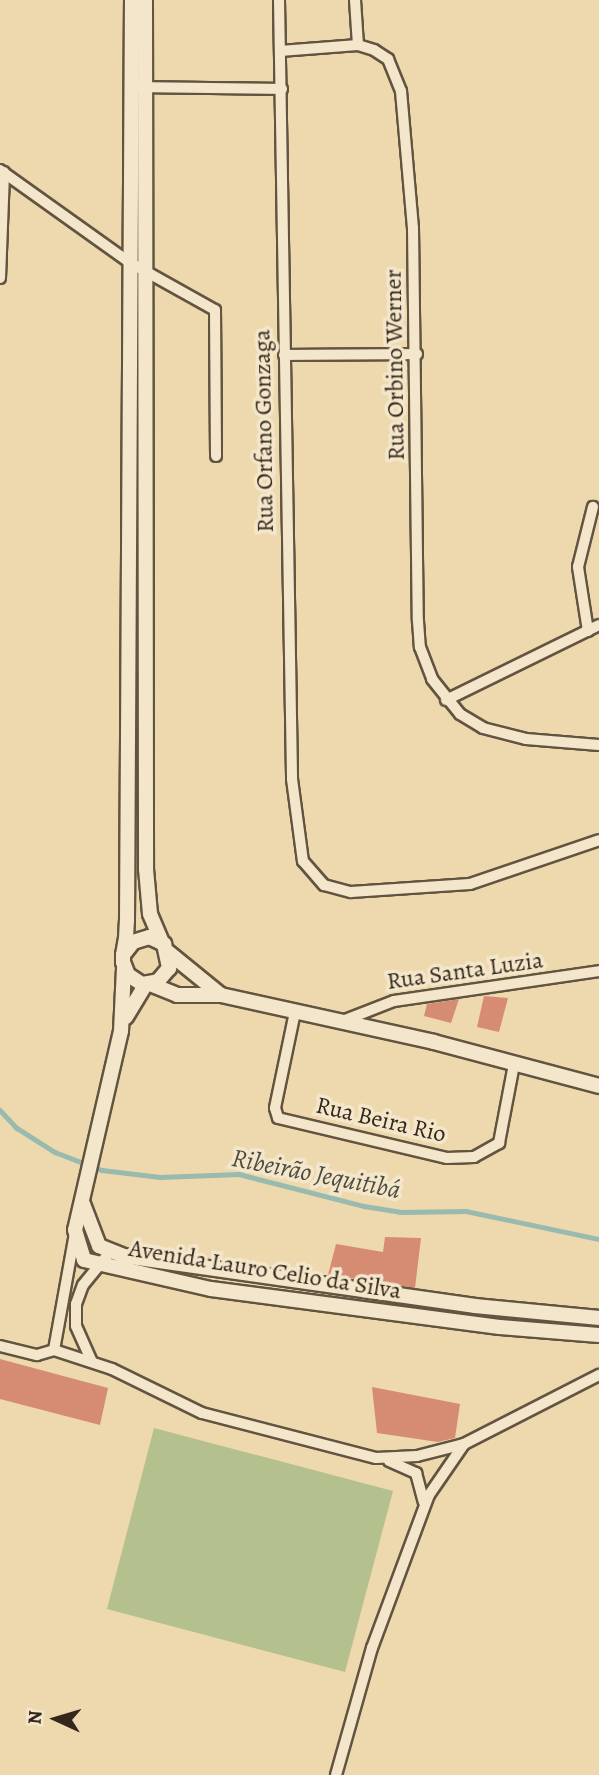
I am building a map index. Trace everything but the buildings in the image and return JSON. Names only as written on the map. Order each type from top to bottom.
[{"type":"street","points":[[132,0],[138,87]]},
{"type":"street","points":[[54,1350],[75,1230],[121,1031],[127,907],[138,87],[145,0]]},
{"type":"street","name":"Rua Orfano Gonzaga","points":[[278,0],[282,89],[292,779],[303,861],[324,886],[351,892],[470,884],[599,840]]},
{"type":"street","points":[[280,51],[358,45],[355,0]]},
{"type":"street","name":"Rua Orbino Werner","points":[[358,45],[388,59],[401,91],[413,228],[417,354],[418,621],[425,663],[446,700]]},
{"type":"street","points":[[138,87],[282,89]]},
{"type":"street","points":[[2,171],[135,266],[215,310],[216,456]]},
{"type":"street","points":[[0,278],[2,171]]},
{"type":"street","points":[[121,1031],[148,984],[169,968],[166,948],[150,914],[146,869],[135,266]]},
{"type":"street","points":[[284,355],[417,354]]},
{"type":"street","points":[[588,631],[578,568],[593,507]]},
{"type":"street","points":[[599,625],[446,700],[483,729],[526,739],[599,745]]},
{"type":"street","points":[[124,962],[140,938],[166,948],[221,995]]},
{"type":"street","points":[[124,962],[134,981],[177,995],[221,995],[599,1086]]},
{"type":"street","name":"Rua Santa Luzia","points":[[340,1022],[394,1001],[599,971]]},
{"type":"street","name":"Rua Beira Rio","points":[[295,1012],[275,1108],[278,1118],[447,1158],[474,1157],[499,1143],[514,1064]]},
{"type":"street","name":"Avenida Lauro Celio da Silva","points":[[83,1193],[92,1235],[110,1252],[502,1309],[599,1318]]},
{"type":"street","name":"Avenida Lauro Celio da Silva","points":[[75,1230],[81,1255],[96,1266],[211,1289],[500,1327],[599,1335]]},
{"type":"street","points":[[92,1362],[75,1317],[83,1285],[110,1252]]},
{"type":"street","points":[[211,1289],[213,1269]]},
{"type":"street","points":[[288,1299],[290,1279]]},
{"type":"street","points":[[360,1308],[362,1290]]},
{"type":"street","points":[[500,1327],[502,1309]]},
{"type":"street","points":[[0,1346],[43,1355],[54,1350],[92,1362],[202,1413],[376,1458],[416,1472],[424,1507]]},
{"type":"street","points":[[376,1458],[417,1456],[464,1444],[599,1375]]},
{"type":"street","points":[[336,1775],[372,1648],[424,1507],[435,1482],[464,1444]]},
{"type":"green space","points":[[154,1428],[393,1491],[345,1672],[107,1609]]},
{"type":"waterway","name":"Ribeirão Jequitibá","points":[[0,1110],[17,1128],[55,1152],[102,1170],[160,1177],[239,1174],[364,1206],[400,1212],[466,1211],[599,1239]]}]
